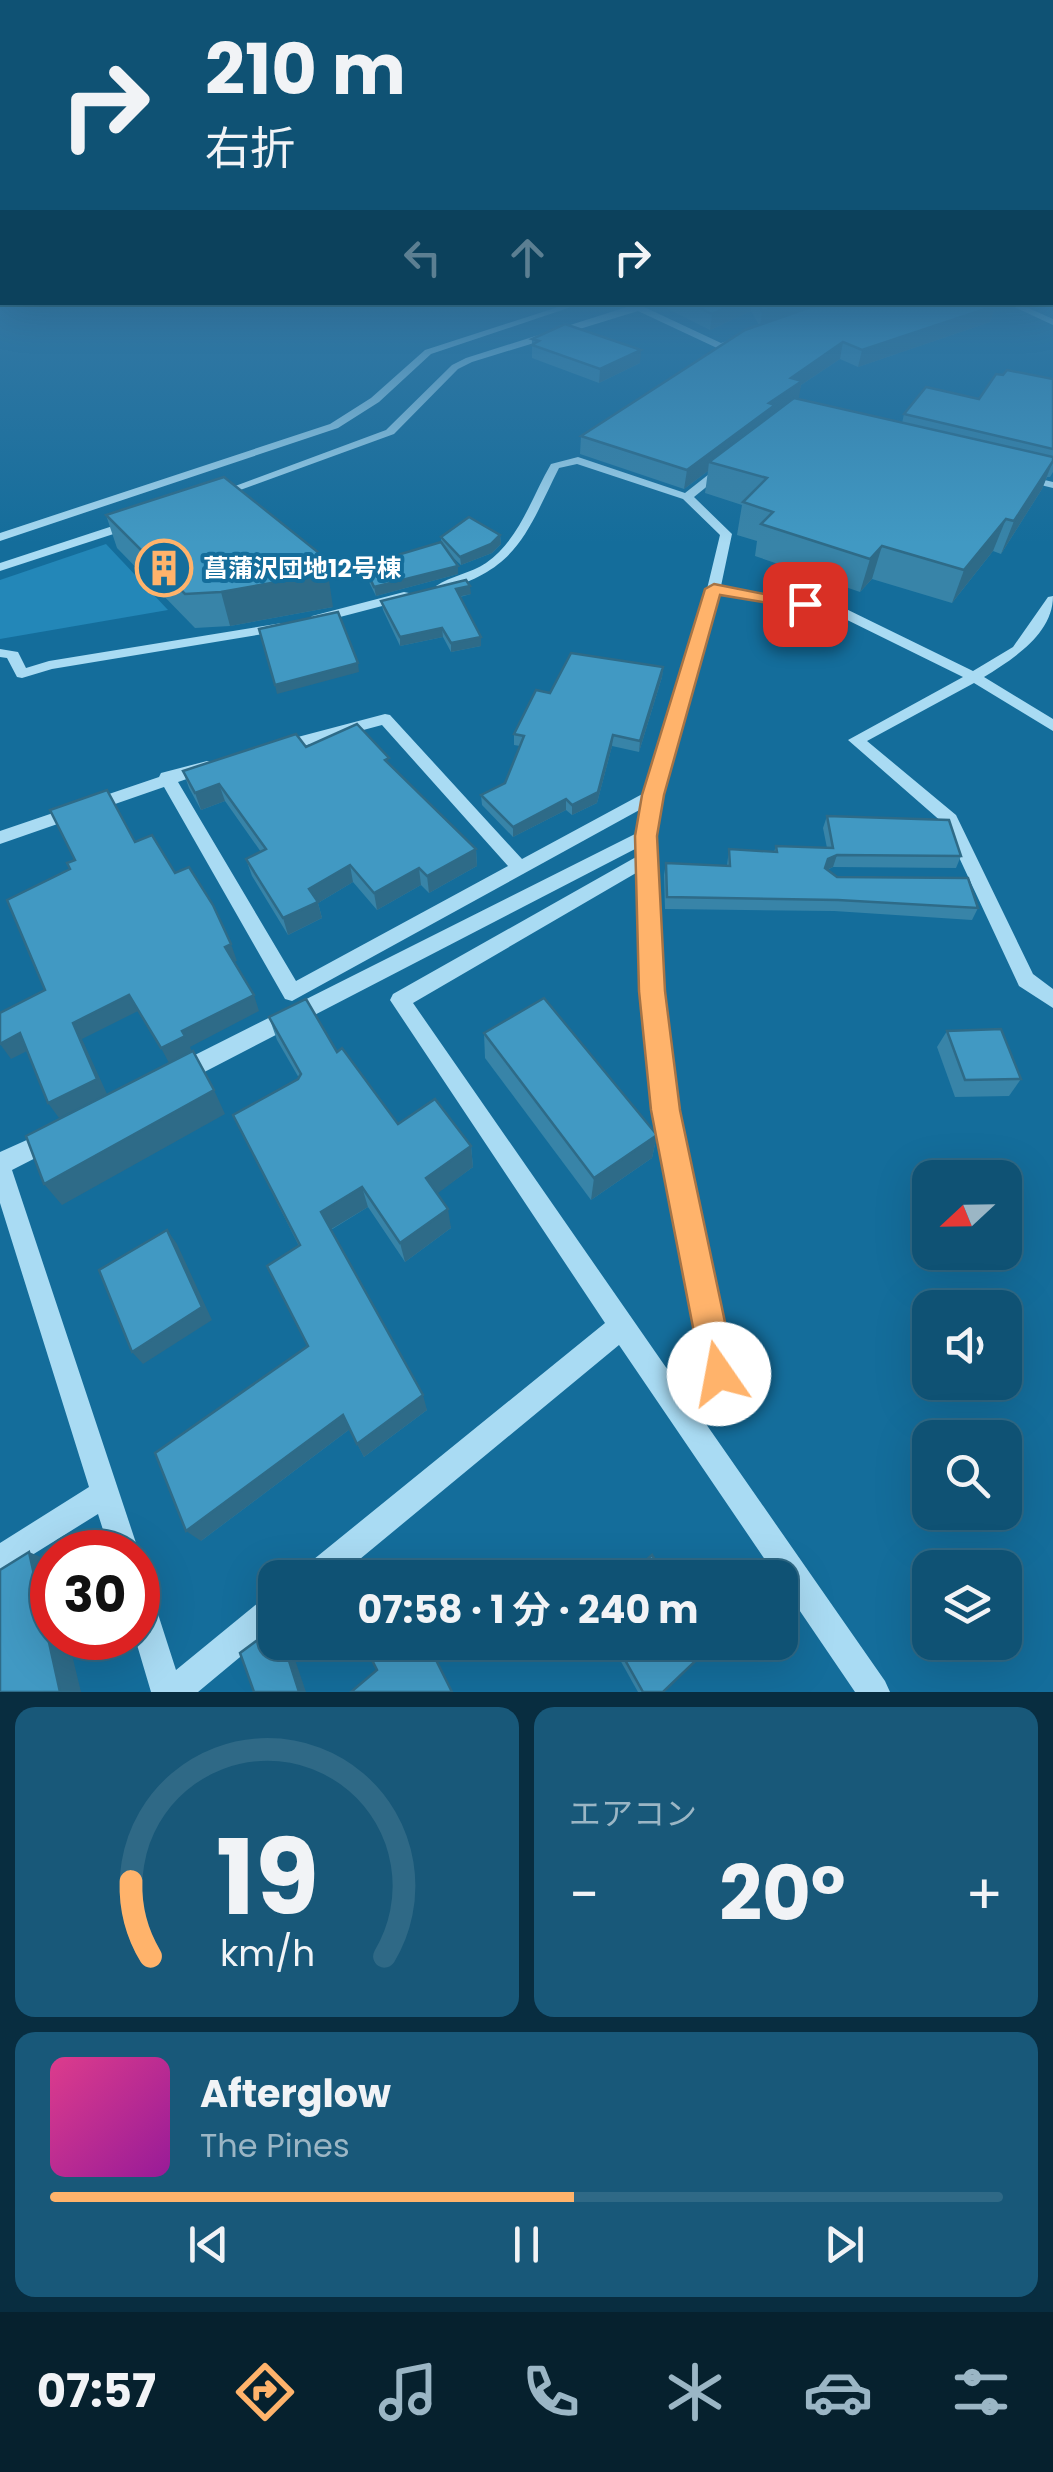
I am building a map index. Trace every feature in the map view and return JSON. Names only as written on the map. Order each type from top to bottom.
[{"type":"street","points":[[0,537],[334,426],[392,385]]},
{"type":"street","points":[[204,499],[390,432],[438,385]]},
{"type":"street","points":[[0,653],[13,655],[22,674],[48,665],[296,624],[472,579],[495,567],[516,547],[549,477],[565,460],[578,460],[686,497],[726,534],[714,589],[653,795],[645,848],[652,991],[666,1110],[719,1374],[679,1409]]},
{"type":"street","points":[[686,497],[728,464]]},
{"type":"street","points":[[1008,474],[1053,485]]},
{"type":"street","points":[[0,567],[138,522]]},
{"type":"street","points":[[714,589],[836,609],[974,677],[1053,726]]},
{"type":"street","points":[[1053,600],[1035,633],[1018,650],[856,740],[950,819],[971,879],[1026,980],[1053,1000]]},
{"type":"street","points":[[258,753],[385,719],[520,868]]},
{"type":"street","points":[[0,838],[167,777],[222,763]]},
{"type":"street","points":[[167,777],[292,993],[653,795]]},
{"type":"street","points":[[157,1084],[645,848]]},
{"type":"street","points":[[645,848],[400,1000],[874,1692]]},
{"type":"street","points":[[70,1129],[0,1166],[117,1530]]},
{"type":"street","points":[[335,1560],[622,1326]]},
{"type":"street","points":[[0,1560],[105,1493]]},
{"type":"street","points":[[159,1660],[170,1692],[258,1622]]},
{"type":"shaded area","points":[[106,544],[168,610],[0,639],[0,580]]},
{"type":"building","points":[[660,385],[796,385],[687,470],[581,436]]},
{"type":"building","points":[[989,385],[1053,385],[1053,449],[904,414],[926,387],[979,399]]},
{"type":"building","points":[[794,398],[1053,457],[1053,461],[1014,521],[1006,519],[964,570],[882,546],[870,559],[761,524],[773,512],[743,502],[767,478],[709,462]]},
{"type":"building","points":[[224,477],[319,553],[328,573],[221,592],[185,594],[106,515]]},
{"type":"building","points":[[469,517],[500,535],[491,544],[460,557],[441,537]]},
{"type":"building","points":[[441,542],[458,566],[374,587],[364,565]]},
{"type":"building","points":[[466,580],[470,586],[456,589],[481,637],[451,643],[442,628],[400,637],[381,601]]},
{"type":"building","points":[[338,612],[358,663],[275,685],[259,629]]},
{"type":"building","points":[[571,653],[663,667],[640,741],[613,735],[598,792],[572,805],[566,799],[513,827],[481,795],[505,783],[524,736],[514,734],[536,690],[550,693]]},
{"type":"building","points":[[357,724],[389,758],[385,760],[476,849],[427,876],[419,868],[374,893],[350,865],[309,889],[318,902],[283,918],[246,859],[266,849],[219,784],[195,793],[183,771],[296,734],[306,747]]},
{"type":"building","points":[[107,790],[135,842],[152,835],[175,873],[189,867],[213,905],[231,944],[225,947],[254,995],[182,1031],[185,1036],[161,1048],[129,995],[73,1023],[97,1079],[48,1103],[20,1033],[0,1044],[0,1013],[45,990],[7,900],[70,869],[67,863],[75,860],[50,810]]},
{"type":"building","points":[[827,816],[949,820],[961,856],[837,855],[828,859],[825,868],[837,877],[968,878],[978,908],[838,900],[667,897],[666,863],[730,866],[729,849],[777,852],[776,846],[833,848]]},
{"type":"building","points":[[544,998],[657,1135],[594,1178],[484,1033]]},
{"type":"building","points":[[306,999],[337,1052],[342,1048],[398,1124],[435,1099],[471,1146],[426,1178],[448,1209],[400,1243],[362,1187],[321,1212],[423,1395],[357,1444],[343,1415],[186,1531],[155,1453],[308,1346],[267,1266],[300,1245],[233,1115],[298,1079],[301,1074],[269,1017]]},
{"type":"building","points":[[1001,1029],[1021,1079],[965,1080],[947,1031]]},
{"type":"building","points":[[193,1051],[214,1090],[44,1184],[26,1136]]},
{"type":"building","points":[[167,1230],[202,1307],[132,1352],[99,1270]]},
{"type":"building","points":[[29,1552],[30,1660],[53,1660],[60,1692],[0,1692],[0,1570]]},
{"type":"building","points":[[258,1640],[258,1660],[289,1660],[299,1692],[254,1692],[240,1653]]},
{"type":"building","points":[[436,1660],[452,1692],[351,1692],[377,1670],[373,1662]]},
{"type":"building","points":[[625,1660],[696,1660],[663,1692],[643,1692]]},
{"type":"place","name":"菖蒲沢団地12号棟","points":[[164,568]]},
{"type":"route","points":[[719,1374],[666,1110],[652,991],[646,836],[653,795],[714,589],[805,604]]}]
